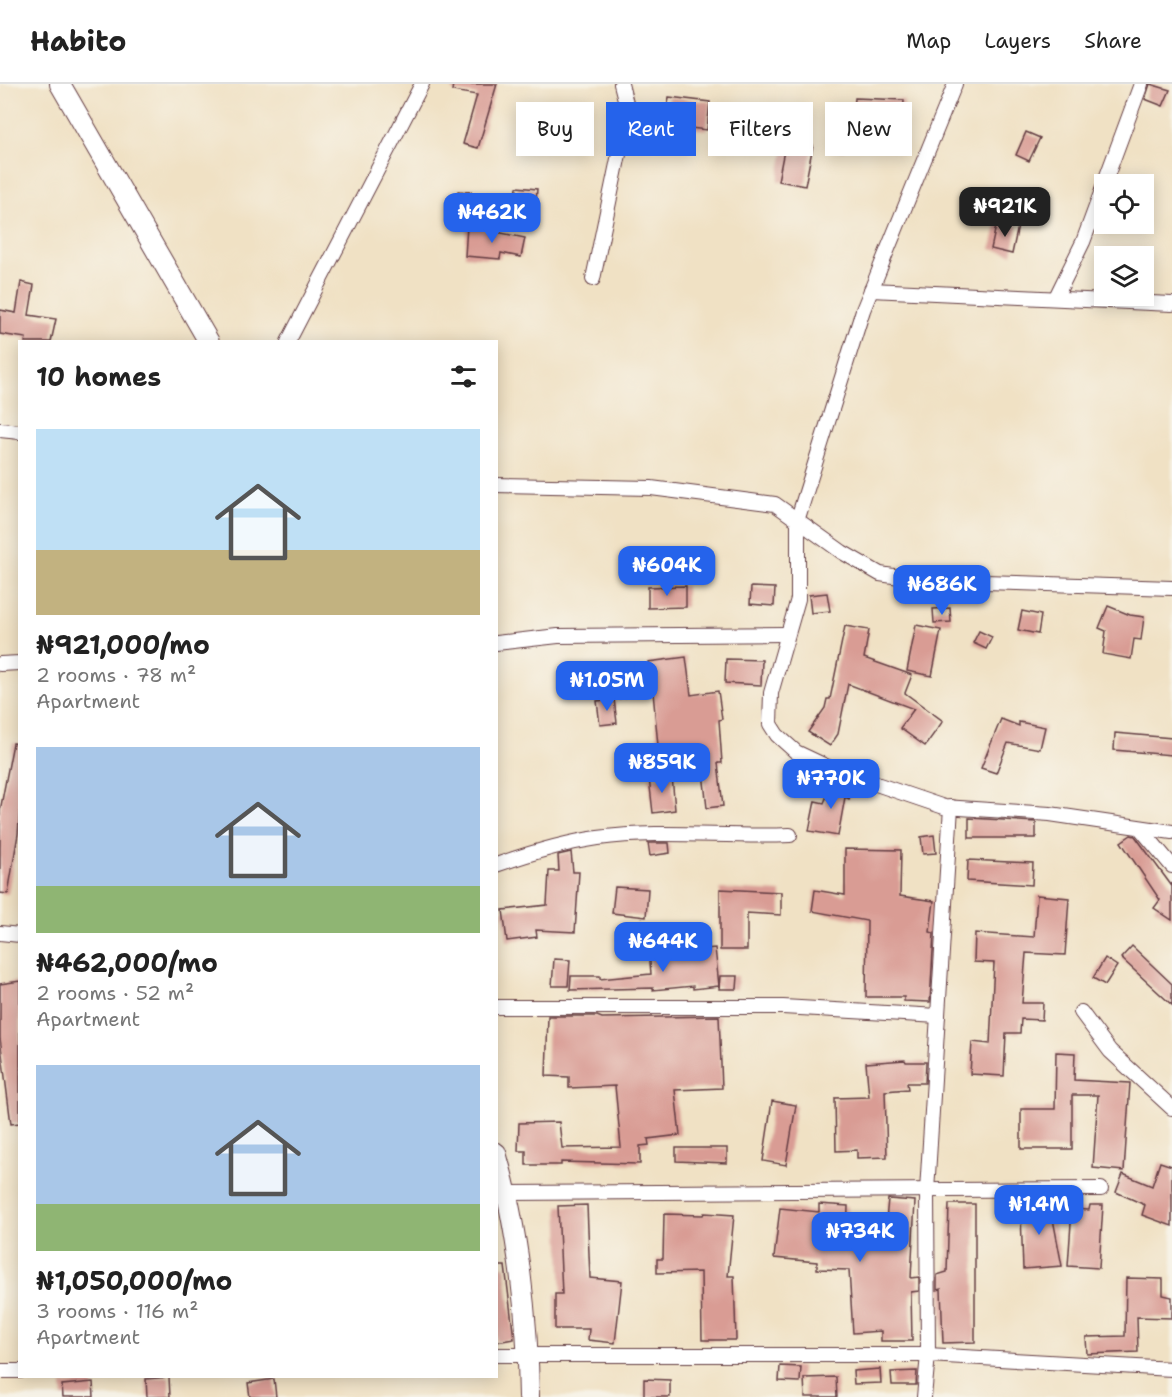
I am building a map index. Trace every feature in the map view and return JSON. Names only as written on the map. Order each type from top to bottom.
[{"type":"street","points":[[60,84],[208,340]]},
{"type":"street","points":[[289,340],[422,84]]},
{"type":"street","points":[[593,279],[628,111],[621,84]]},
{"type":"street","points":[[955,84],[871,290],[798,518],[798,598],[786,634],[769,712],[770,724],[777,735],[796,752],[832,769],[944,807],[1050,813],[1141,829],[1172,832]]},
{"type":"street","points":[[1108,174],[1141,84]]},
{"type":"street","points":[[1056,297],[1083,242],[1094,212]]},
{"type":"street","points":[[871,290],[1172,304]]},
{"type":"street","points":[[0,430],[18,432]]},
{"type":"street","points":[[498,485],[651,488],[775,504],[798,518],[842,552],[880,574],[920,580],[1172,588]]},
{"type":"street","points":[[498,643],[558,636],[786,634]]},
{"type":"street","points":[[0,664],[18,663]]},
{"type":"street","points":[[924,1397],[928,1355],[927,1191],[951,807]]},
{"type":"street","points":[[1141,829],[1172,866]]},
{"type":"street","points":[[498,864],[552,846],[600,837],[677,833],[752,837],[790,835]]},
{"type":"street","points":[[0,933],[18,934]]},
{"type":"street","points":[[498,1007],[783,1007],[938,1016]]},
{"type":"street","points":[[1081,1012],[1110,1050],[1172,1108]]},
{"type":"street","points":[[498,1160],[508,1193],[528,1353],[529,1397]]},
{"type":"street","points":[[508,1193],[1101,1189]]},
{"type":"street","points":[[498,1355],[523,1356],[528,1353],[928,1355],[1172,1369]]},
{"type":"street","points":[[0,1371],[18,1371]]},
{"type":"building","points":[[453,84],[497,84],[478,148],[463,144],[477,95],[452,91]]},
{"type":"building","points":[[1150,84],[1170,90],[1163,106],[1145,99]]},
{"type":"building","points":[[669,97],[710,102],[708,102],[707,130],[696,129],[696,102],[668,102]]},
{"type":"building","points":[[855,98],[904,100],[904,102],[855,102]]},
{"type":"building","points":[[1026,132],[1040,138],[1029,161],[1016,155]]},
{"type":"building","points":[[783,156],[811,156],[805,186],[778,181]]},
{"type":"building","points":[[517,187],[537,189],[535,213],[515,211]]},
{"type":"building","points":[[458,191],[471,192],[469,208],[456,206]]},
{"type":"building","points":[[997,221],[1018,226],[1012,254],[991,249]]},
{"type":"building","points":[[467,226],[525,238],[521,257],[501,253],[500,259],[465,256]]},
{"type":"building","points":[[21,282],[34,285],[29,315],[56,319],[51,340],[26,340],[26,338],[0,334],[0,310],[16,313]]},
{"type":"building","points":[[686,586],[686,607],[648,608],[648,587]]},
{"type":"building","points":[[751,587],[775,588],[774,606],[750,604]]},
{"type":"building","points":[[827,593],[830,611],[811,613],[809,595]]},
{"type":"building","points":[[1108,606],[1130,615],[1144,617],[1141,640],[1134,639],[1131,659],[1103,654],[1106,631],[1099,628]]},
{"type":"building","points":[[950,608],[951,622],[934,623],[933,609]]},
{"type":"building","points":[[1022,611],[1041,615],[1038,634],[1018,630]]},
{"type":"building","points":[[916,625],[941,630],[932,676],[907,671]]},
{"type":"building","points":[[845,626],[869,630],[864,658],[912,675],[905,693],[943,721],[925,746],[900,728],[914,709],[848,684],[838,734],[830,746],[808,732],[825,708],[827,699],[830,699]]},
{"type":"building","points":[[979,631],[992,637],[986,649],[973,643]]},
{"type":"building","points":[[686,657],[691,695],[718,691],[722,719],[719,720],[722,763],[718,763],[723,806],[707,808],[702,764],[660,767],[653,692],[617,699],[612,674],[648,667],[648,662]]},
{"type":"building","points":[[726,659],[762,660],[761,685],[725,683]]},
{"type":"building","points":[[614,699],[617,723],[600,725],[597,701]]},
{"type":"building","points":[[1001,719],[1019,726],[1019,722],[1045,727],[1040,749],[1008,743],[996,773],[981,768]]},
{"type":"building","points":[[1115,733],[1172,738],[1172,755],[1114,750]]},
{"type":"building","points":[[13,743],[18,744],[18,834],[8,894],[0,893],[0,811]]},
{"type":"building","points":[[672,776],[675,810],[653,813],[649,778]]},
{"type":"building","points":[[834,779],[854,786],[849,799],[845,797],[838,836],[809,831],[815,801],[824,803]]},
{"type":"building","points":[[969,818],[1036,822],[1036,838],[969,838]]},
{"type":"building","points":[[934,835],[936,853],[923,854],[921,837]]},
{"type":"building","points":[[1131,835],[1135,836],[1171,885],[1172,883],[1172,920],[1154,908],[1160,900],[1121,842]]},
{"type":"building","points":[[648,843],[669,843],[670,853],[650,856]]},
{"type":"building","points":[[845,849],[901,850],[900,896],[934,901],[930,932],[934,933],[930,1002],[904,1001],[904,997],[866,997],[867,921],[812,911],[815,890],[845,895]]},
{"type":"building","points":[[571,852],[573,872],[579,872],[575,932],[536,930],[537,937],[507,941],[503,910],[547,905],[549,871],[559,871],[558,855]]},
{"type":"building","points":[[968,860],[1033,863],[1032,885],[967,881]]},
{"type":"building","points":[[615,887],[648,889],[646,917],[612,913]]},
{"type":"building","points":[[720,889],[781,892],[781,915],[747,913],[747,950],[720,950]]},
{"type":"building","points":[[1037,895],[1069,898],[1065,955],[1026,953],[1022,1003],[1043,1003],[1042,1020],[1021,1019],[1020,1033],[1006,1033],[1004,1076],[970,1074],[972,1042],[990,1044],[994,963],[974,962],[975,933],[1034,937]]},
{"type":"building","points":[[1132,946],[1172,984],[1172,1005],[1121,958]]},
{"type":"building","points":[[675,948],[675,952],[715,948],[719,986],[693,989],[693,986],[653,990],[653,988],[570,990],[571,976],[600,976],[600,979],[651,974],[649,951]]},
{"type":"building","points":[[1105,958],[1117,966],[1105,985],[1093,978]]},
{"type":"building","points":[[554,959],[570,960],[568,986],[552,986]]},
{"type":"building","points":[[720,976],[738,976],[737,989],[719,989]]},
{"type":"building","points":[[18,981],[18,1123],[11,1124],[0,1038],[0,984]]},
{"type":"building","points":[[548,1016],[597,1016],[602,1018],[719,1016],[722,1088],[675,1090],[680,1135],[648,1139],[649,1145],[640,1146],[640,1164],[561,1162],[561,1165],[526,1165],[526,1151],[518,1151],[519,1123],[559,1122],[562,1148],[621,1147],[615,1086],[569,1088],[569,1077],[546,1076]]},
{"type":"building","points":[[1056,1052],[1075,1053],[1074,1080],[1130,1083],[1124,1171],[1093,1168],[1098,1095],[1072,1095],[1072,1149],[1021,1149],[1021,1109],[1055,1109]]},
{"type":"building","points":[[905,1060],[906,1062],[926,1062],[925,1083],[907,1083],[908,1089],[885,1091],[887,1157],[857,1158],[857,1150],[836,1151],[835,1098],[869,1097],[866,1063]]},
{"type":"building","points":[[772,1101],[796,1105],[786,1165],[763,1161]]},
{"type":"building","points":[[676,1148],[727,1148],[727,1163],[676,1161]]},
{"type":"building","points":[[1160,1162],[1172,1166],[1172,1226],[1142,1215],[1145,1205],[1116,1192],[1123,1174],[1152,1186]]},
{"type":"building","points":[[1049,1198],[1062,1266],[1023,1269],[1021,1214],[1029,1213],[1027,1199]]},
{"type":"building","points":[[888,1199],[915,1201],[911,1278],[919,1277],[919,1291],[911,1292],[912,1341],[881,1341],[881,1331],[853,1333],[849,1270],[817,1269],[817,1262],[774,1258],[780,1208],[819,1212],[819,1204],[848,1206],[847,1241],[884,1242]]},
{"type":"building","points":[[949,1204],[975,1204],[975,1342],[943,1343],[941,1289],[937,1290],[937,1275],[947,1272]]},
{"type":"building","points":[[587,1205],[590,1278],[622,1281],[615,1343],[588,1340],[589,1329],[555,1329],[555,1294],[562,1294],[558,1206]]},
{"type":"building","points":[[1090,1205],[1103,1205],[1099,1268],[1068,1266],[1072,1209],[1089,1210]]},
{"type":"building","points":[[704,1213],[734,1215],[728,1276],[734,1276],[736,1340],[702,1340],[701,1272],[657,1273],[657,1259],[663,1259],[664,1214],[703,1215]]},
{"type":"building","points":[[498,1266],[505,1266],[514,1339],[498,1342]]},
{"type":"building","points":[[1126,1278],[1163,1279],[1163,1295],[1172,1297],[1172,1318],[1137,1317],[1138,1352],[1087,1354],[1086,1337],[1125,1336]]},
{"type":"building","points":[[780,1366],[801,1367],[800,1382],[779,1381]]},
{"type":"building","points":[[880,1369],[881,1383],[854,1384],[853,1371]]},
{"type":"building","points":[[917,1371],[916,1385],[892,1385],[891,1372]]},
{"type":"building","points":[[836,1377],[837,1397],[805,1397],[804,1378]]},
{"type":"building","points":[[169,1378],[170,1397],[147,1397],[146,1379]]},
{"type":"building","points":[[274,1379],[276,1397],[250,1397],[248,1383]]},
{"type":"building","points":[[644,1379],[670,1380],[670,1397],[644,1397]]},
{"type":"building","points":[[93,1382],[94,1397],[63,1397],[62,1385]]}]
